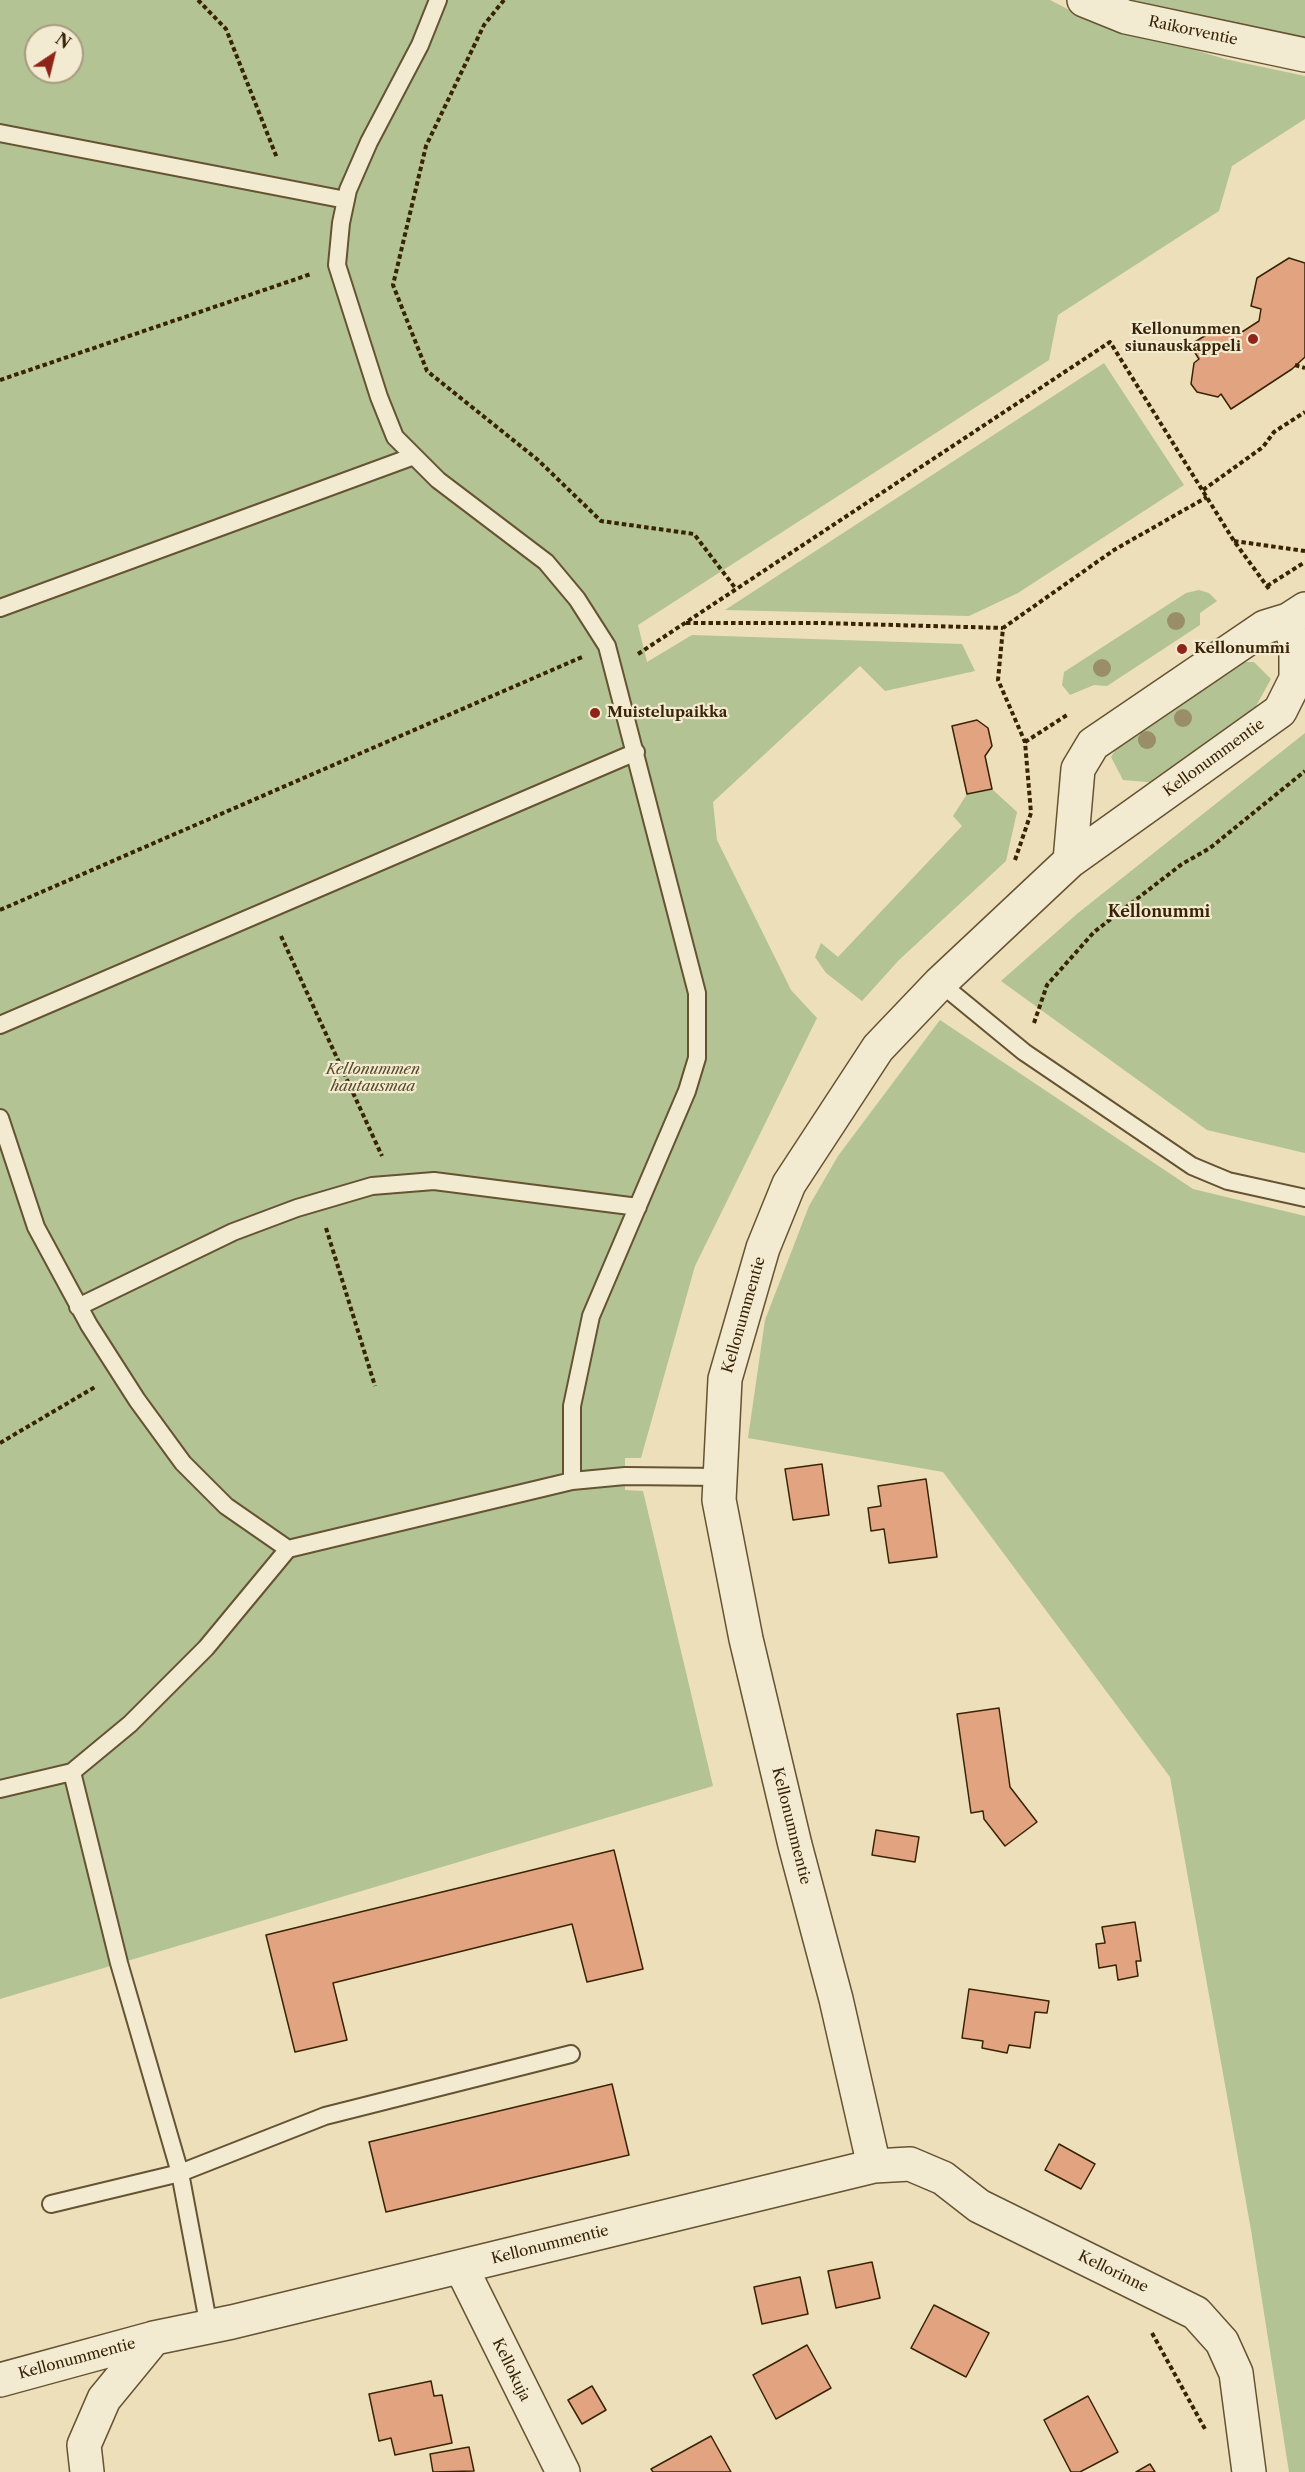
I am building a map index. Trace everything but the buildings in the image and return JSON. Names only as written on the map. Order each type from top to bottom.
[{"type":"street","name":"Raikorventie","points":[[1084,0],[1125,17],[1305,55]]},
{"type":"street","name":"Kellonummentie","points":[[0,2380],[154,2338],[461,2267],[874,2166],[836,1999],[795,1845],[746,1639],[719,1500],[725,1379],[763,1248],[789,1184],[878,1048],[940,983],[1070,861],[1280,711],[1296,679],[1297,615]]},
{"type":"street","points":[[1070,861],[1078,769],[1092,744],[1265,627],[1297,615]]},
{"type":"street","name":"Kellorinne","points":[[874,2166],[910,2164],[943,2178],[979,2206],[1196,2313],[1222,2342],[1236,2373],[1249,2472]]},
{"type":"street","name":"Kellokuja","points":[[461,2267],[563,2472]]},
{"type":"street","name":"Kellonummentie","points":[[87,2472],[84,2445],[104,2399],[154,2338]]},
{"type":"lane","points":[[438,0],[420,45],[369,142],[346,201],[341,223],[338,265],[395,437],[438,480],[546,562],[577,599],[607,646],[697,993],[699,1023],[697,1058],[687,1091],[591,1316],[572,1407],[572,1481]]},
{"type":"lane","points":[[0,133],[346,201]]},
{"type":"lane","points":[[0,608],[414,456]]},
{"type":"lane","points":[[0,1025],[636,752]]},
{"type":"lane","points":[[940,983],[1024,1052],[1192,1166],[1228,1181],[1305,1198]]},
{"type":"lane","points":[[0,1118],[36,1227],[78,1307],[120,1373],[183,1463],[226,1506],[288,1549]]},
{"type":"lane","points":[[78,1307],[233,1232],[317,1202],[372,1186],[434,1181],[638,1207]]},
{"type":"lane","points":[[0,1789],[72,1772],[130,1724],[206,1648],[288,1549],[572,1481],[625,1476],[720,1477]]},
{"type":"lane","points":[[72,1772],[118,1963],[180,2173],[209,2327]]},
{"type":"lane","points":[[51,2204],[180,2173],[324,2116],[571,2054]]},
{"type":"path","points":[[198,0],[226,29],[289,190]]},
{"type":"path","points":[[504,0],[484,25],[426,146],[393,285],[397,296],[427,371],[538,460],[601,520],[694,534],[736,589]]},
{"type":"path","points":[[0,380],[338,265]]},
{"type":"path","points":[[614,669],[1110,342],[1234,541],[1267,586],[1297,615]]},
{"type":"path","points":[[1295,365],[1305,368]]},
{"type":"path","points":[[1203,490],[1263,447],[1274,432],[1305,411]]},
{"type":"path","points":[[685,623],[821,623],[1003,628],[1114,550],[1207,497]]},
{"type":"path","points":[[1234,541],[1305,551]]},
{"type":"path","points":[[1003,628],[998,680],[1025,742],[1031,813],[1014,865]]},
{"type":"path","points":[[0,910],[607,646]]},
{"type":"path","points":[[1024,1052],[1047,985],[1094,932],[1182,864],[1210,848],[1305,771]]},
{"type":"path","points":[[269,910],[394,1184]]},
{"type":"path","points":[[317,1202],[375,1386]]},
{"type":"path","points":[[0,1443],[120,1373]]},
{"type":"path","points":[[1149,2328],[1206,2432]]},
{"type":"green space","name":"Kellonummen hautausmaa","points":[[0,0],[1050,0],[1081,16],[1225,59],[1305,76],[1305,119],[1232,166],[1219,211],[1058,315],[1049,360],[638,625],[647,662],[692,635],[962,644],[975,671],[885,691],[860,666],[713,802],[717,840],[791,990],[817,1018],[695,1266],[641,1458],[625,1458],[625,1490],[643,1491],[713,1786],[0,1999]]},
{"type":"green space","points":[[1116,0],[1305,0],[1305,40]]},
{"type":"green space","points":[[1104,363],[1184,485],[1018,593],[969,616],[725,610]]},
{"type":"green space","points":[[1199,590],[1209,593],[1217,601],[1200,613],[1200,625],[1107,686],[1094,685],[1070,695],[1062,685],[1064,672],[1186,593]]},
{"type":"green space","points":[[1233,662],[1254,662],[1271,679],[1250,717],[1159,783],[1123,780],[1111,757],[1122,739]]},
{"type":"green space","points":[[1305,733],[1305,1153],[1207,1130],[1001,981],[1078,913]]},
{"type":"green space","points":[[992,789],[1017,812],[1006,861],[899,960],[862,1001],[826,973],[815,957],[821,943],[838,957],[962,826],[953,816],[967,794]]},
{"type":"green space","points":[[940,1020],[1193,1189],[1305,1216],[1305,2472],[1289,2472],[1251,2230],[1170,1777],[943,1472],[748,1438],[765,1320],[809,1206],[838,1156]]},
{"type":"place","name":"Kellonummen siunauskappeli","points":[[1253,339]]},
{"type":"place","name":"Kellonummi","points":[[1182,649]]},
{"type":"place","name":"Muistelupaikka","points":[[595,713]]},
{"type":"district","name":"Kellonummi","points":[[1159,912]]}]
